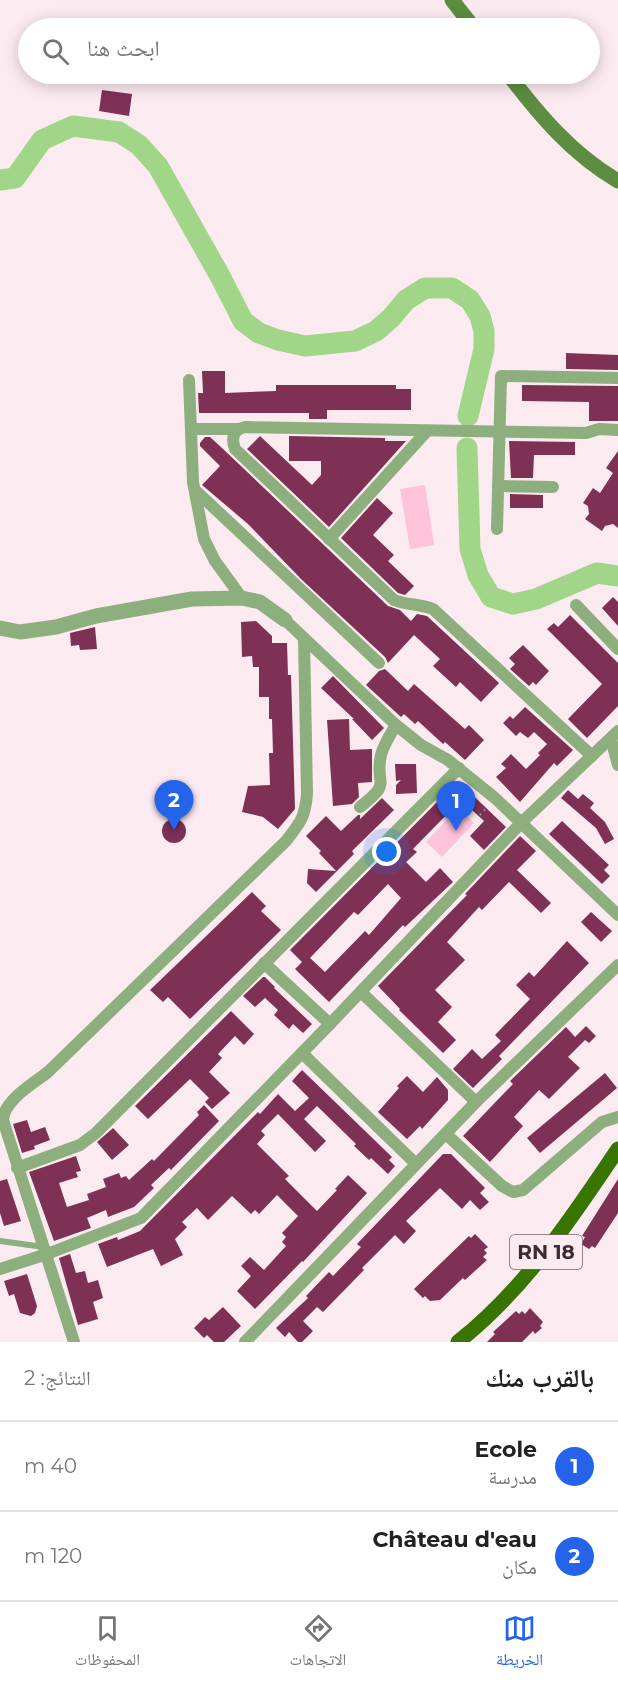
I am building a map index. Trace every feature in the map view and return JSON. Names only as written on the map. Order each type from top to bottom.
[{"type":"main road","points":[[452,0],[466,18]]},
{"type":"main road","points":[[516,84],[538,113],[574,150],[618,181]]},
{"type":"main road","name":"RN 18","points":[[458,1342],[515,1289],[556,1240],[618,1149]]},
{"type":"street","points":[[497,529],[501,376],[618,378]]},
{"type":"street","points":[[189,380],[195,490],[204,539],[215,561],[242,598]]},
{"type":"street","points":[[191,429],[246,427],[586,433],[599,429],[618,430]]},
{"type":"street","points":[[238,429],[233,435],[236,449],[394,600],[423,605],[440,614],[592,756]]},
{"type":"street","points":[[329,539],[427,431]]},
{"type":"street","points":[[498,486],[553,487]]},
{"type":"street","points":[[195,490],[379,663]]},
{"type":"street","points":[[0,628],[20,632],[56,627],[96,616],[192,599],[242,598],[260,602],[285,620],[396,725],[421,745],[459,768],[618,915]]},
{"type":"street","points":[[576,605],[618,649]]},
{"type":"street","points":[[74,1342],[17,1168],[3,1114],[8,1105],[48,1072],[286,841],[305,814],[304,638]]},
{"type":"street","points":[[360,807],[378,793],[382,782],[380,766],[383,747],[396,725]]},
{"type":"street","points":[[0,1269],[141,1218],[361,992],[521,823],[614,735]]},
{"type":"street","points":[[614,735],[618,765]]},
{"type":"street","points":[[17,1168],[80,1145],[96,1132],[459,768]]},
{"type":"street","points":[[264,963],[330,1024]]},
{"type":"street","points":[[245,1342],[476,1102],[618,965]]},
{"type":"street","points":[[361,992],[476,1102]]},
{"type":"street","points":[[302,1053],[416,1164]]},
{"type":"street","points":[[446,1134],[502,1186],[513,1192],[523,1190],[602,1122],[618,1117]]},
{"type":"lane","points":[[0,1241],[46,1251]]},
{"type":"shaded area","points":[[425,485],[434,545],[410,549],[400,489]]},
{"type":"shaded area","points":[[458,808],[474,823],[442,857],[426,842]]},
{"type":"building","points":[[102,90],[132,94],[129,116],[99,111]]},
{"type":"building","points":[[566,353],[618,355],[618,370],[566,369]]},
{"type":"building","points":[[202,371],[225,371],[225,393],[276,391],[276,385],[396,385],[396,389],[411,389],[411,410],[327,410],[327,419],[309,419],[309,413],[199,413],[198,393],[203,393]]},
{"type":"building","points":[[522,385],[618,386],[618,421],[589,421],[589,402],[522,401]]},
{"type":"building","points":[[260,436],[312,485],[321,475],[321,461],[289,461],[289,436],[385,438],[385,441],[406,441],[329,527],[247,449]]},
{"type":"building","points":[[205,437],[210,437],[222,448],[388,606],[400,610],[411,621],[417,614],[427,616],[499,683],[481,702],[460,682],[456,687],[433,666],[440,659],[414,635],[388,663],[385,657],[301,579],[248,524],[202,485],[220,466],[200,446]]},
{"type":"building","points":[[509,441],[575,442],[575,455],[534,455],[533,478],[511,478]]},
{"type":"building","points":[[618,451],[618,528],[613,524],[605,526],[602,531],[585,519],[589,514],[588,506],[583,503],[593,488],[600,493],[613,473],[606,468]]},
{"type":"building","points":[[510,494],[543,495],[543,508],[510,508]]},
{"type":"building","points":[[377,498],[393,513],[373,535],[394,555],[388,561],[414,586],[405,595],[398,593],[341,538]]},
{"type":"building","points":[[613,597],[618,602],[618,626],[602,608]]},
{"type":"building","points":[[570,615],[618,663],[618,706],[587,738],[568,719],[602,684],[547,629],[554,623],[558,627]]},
{"type":"building","points":[[256,621],[272,636],[272,643],[287,643],[288,675],[291,675],[295,809],[278,829],[263,817],[242,812],[248,786],[270,785],[269,753],[273,753],[269,697],[259,697],[259,667],[253,667],[252,656],[242,657],[241,622]]},
{"type":"building","points":[[95,627],[97,649],[80,650],[79,645],[71,646],[70,633]]},
{"type":"building","points":[[523,645],[549,671],[536,685],[533,682],[529,686],[510,669],[515,664],[509,658]]},
{"type":"building","points":[[385,669],[408,691],[414,684],[465,729],[469,725],[484,740],[465,760],[418,721],[415,724],[404,714],[401,717],[366,685],[379,671]]},
{"type":"building","points":[[333,676],[384,728],[372,740],[352,719],[354,719],[321,688]]},
{"type":"building","points":[[525,707],[573,750],[557,766],[554,763],[520,802],[496,777],[506,768],[501,764],[511,754],[526,769],[547,744],[534,732],[528,738],[520,732],[516,736],[503,723],[510,716],[513,719]]},
{"type":"building","points":[[349,719],[350,750],[372,749],[372,782],[358,783],[359,797],[352,804],[333,806],[327,720]]},
{"type":"building","points":[[395,764],[416,764],[417,793],[396,794],[396,785],[401,780],[396,781]]},
{"type":"building","points":[[458,781],[506,827],[484,850],[470,836],[484,821],[461,800],[413,849],[417,852],[406,862],[426,882],[440,868],[453,882],[405,927],[403,925],[329,1002],[295,969],[302,962],[290,950]],"holes":[[[388,884],[401,898],[369,935],[365,931],[325,972],[310,958],[354,912],[358,915]]]},
{"type":"building","points":[[568,790],[578,799],[583,794],[594,803],[590,808],[605,822],[614,839],[605,844],[596,828],[561,798]]},
{"type":"building","points":[[382,798],[394,810],[352,851],[354,854],[316,892],[307,883],[308,869],[336,871],[306,836],[326,816],[341,831],[358,815],[360,819]]},
{"type":"building","points":[[174,819],[183,822],[186,831],[183,840],[174,843],[165,840],[162,831],[165,822]]},
{"type":"building","points":[[562,821],[609,865],[604,870],[610,876],[602,884],[549,834]]},
{"type":"building","points":[[520,836],[536,851],[517,870],[551,903],[541,913],[509,882],[482,910],[479,907],[447,942],[465,960],[435,990],[452,1007],[438,1022],[456,1040],[443,1053],[378,986],[467,895],[465,894]]},
{"type":"building","points":[[252,892],[266,906],[261,911],[281,930],[190,1019],[168,997],[163,1002],[150,990]]},
{"type":"building","points":[[591,912],[612,931],[601,942],[581,922]]},
{"type":"building","points":[[567,941],[589,963],[499,1056],[502,1059],[473,1088],[453,1069],[472,1049],[482,1059],[501,1041],[495,1035],[530,999],[516,985],[529,972],[534,977]]},
{"type":"building","points":[[263,977],[312,1024],[303,1033],[293,1024],[289,1029],[274,1015],[278,1010],[265,998],[255,1007],[243,996]]},
{"type":"building","points":[[231,1011],[254,1034],[244,1045],[235,1036],[218,1054],[222,1058],[209,1072],[230,1093],[212,1109],[205,1102],[209,1098],[190,1079],[148,1119],[135,1106]]},
{"type":"building","points":[[586,1026],[596,1036],[589,1043],[585,1040],[568,1057],[580,1068],[549,1099],[539,1090],[514,1117],[523,1126],[490,1162],[463,1136],[513,1084],[510,1081],[566,1027],[575,1037]]},
{"type":"building","points":[[302,1070],[392,1157],[389,1160],[395,1166],[388,1174],[371,1158],[369,1160],[317,1106],[304,1119],[326,1141],[315,1152],[278,1114],[261,1131],[265,1135],[257,1144],[289,1176],[285,1179],[317,1211],[348,1175],[367,1193],[303,1262],[255,1309],[237,1291],[251,1276],[241,1266],[250,1257],[264,1270],[286,1246],[282,1242],[286,1237],[282,1233],[298,1216],[277,1195],[259,1214],[255,1210],[251,1214],[232,1196],[208,1220],[197,1208],[182,1222],[187,1227],[175,1239],[183,1255],[161,1266],[153,1249],[107,1267],[98,1244],[117,1237],[118,1240],[140,1231],[278,1094],[295,1111],[309,1098],[292,1081]]},
{"type":"building","points":[[605,1073],[617,1088],[540,1153],[527,1138]]},
{"type":"building","points":[[407,1076],[423,1092],[437,1077],[448,1090],[448,1100],[422,1129],[420,1126],[407,1139],[378,1112]]},
{"type":"building","points":[[204,1105],[219,1121],[171,1170],[169,1168],[151,1185],[154,1188],[134,1207],[108,1217],[106,1210],[87,1218],[91,1228],[54,1241],[29,1172],[76,1156],[81,1171],[76,1172],[78,1177],[59,1183],[67,1207],[89,1200],[87,1194],[106,1187],[103,1179],[119,1173],[121,1178],[126,1176],[129,1180],[152,1159],[154,1161],[199,1115],[197,1112]]},
{"type":"building","points":[[27,1120],[31,1132],[45,1127],[50,1140],[34,1146],[35,1149],[22,1153],[13,1124]]},
{"type":"building","points":[[113,1128],[129,1145],[112,1160],[97,1142]]},
{"type":"building","points":[[443,1154],[451,1154],[485,1188],[480,1193],[489,1202],[480,1210],[470,1200],[462,1209],[440,1188],[406,1221],[416,1231],[404,1244],[395,1235],[323,1312],[317,1307],[303,1321],[313,1331],[302,1342],[298,1342],[289,1332],[285,1337],[276,1328],[308,1298],[306,1296],[329,1272],[333,1276],[361,1247],[357,1244]]},
{"type":"building","points":[[7,1179],[21,1221],[4,1226],[0,1213],[0,1181]]},
{"type":"building","points":[[618,1179],[618,1213],[595,1248],[592,1246],[589,1249],[581,1244],[585,1237],[582,1236]]},
{"type":"building","points":[[475,1234],[488,1247],[484,1250],[487,1253],[483,1257],[487,1260],[465,1280],[463,1278],[440,1300],[430,1301],[425,1296],[423,1298],[414,1289],[469,1236],[471,1238]]},
{"type":"building","points":[[70,1254],[76,1273],[85,1271],[88,1283],[98,1280],[103,1298],[93,1302],[98,1319],[78,1325],[59,1258]]},
{"type":"building","points":[[27,1274],[37,1306],[35,1313],[31,1316],[20,1313],[14,1294],[9,1296],[4,1281]]},
{"type":"building","points":[[223,1307],[241,1326],[224,1342],[214,1342],[207,1335],[204,1338],[194,1328],[205,1317],[209,1320]]},
{"type":"building","points":[[530,1308],[543,1322],[540,1326],[542,1328],[535,1334],[533,1331],[522,1342],[487,1342],[495,1334],[493,1332],[516,1311],[519,1314],[522,1311],[525,1314]]},
{"type":"waterway","points":[[0,180],[15,178],[42,140],[73,126],[119,132],[139,145],[158,166],[243,321],[259,333],[278,340],[305,346],[355,341],[376,331],[406,300],[425,288],[452,288],[470,300],[480,316],[484,331],[484,349],[468,416]]},
{"type":"waterway","points":[[467,448],[470,549],[478,575],[491,597],[513,604],[536,599],[597,573],[618,576]]},
{"type":"place","name":"Château d'eau","points":[[174,830]]},
{"type":"place","name":"Ecole","points":[[456,831]]}]
